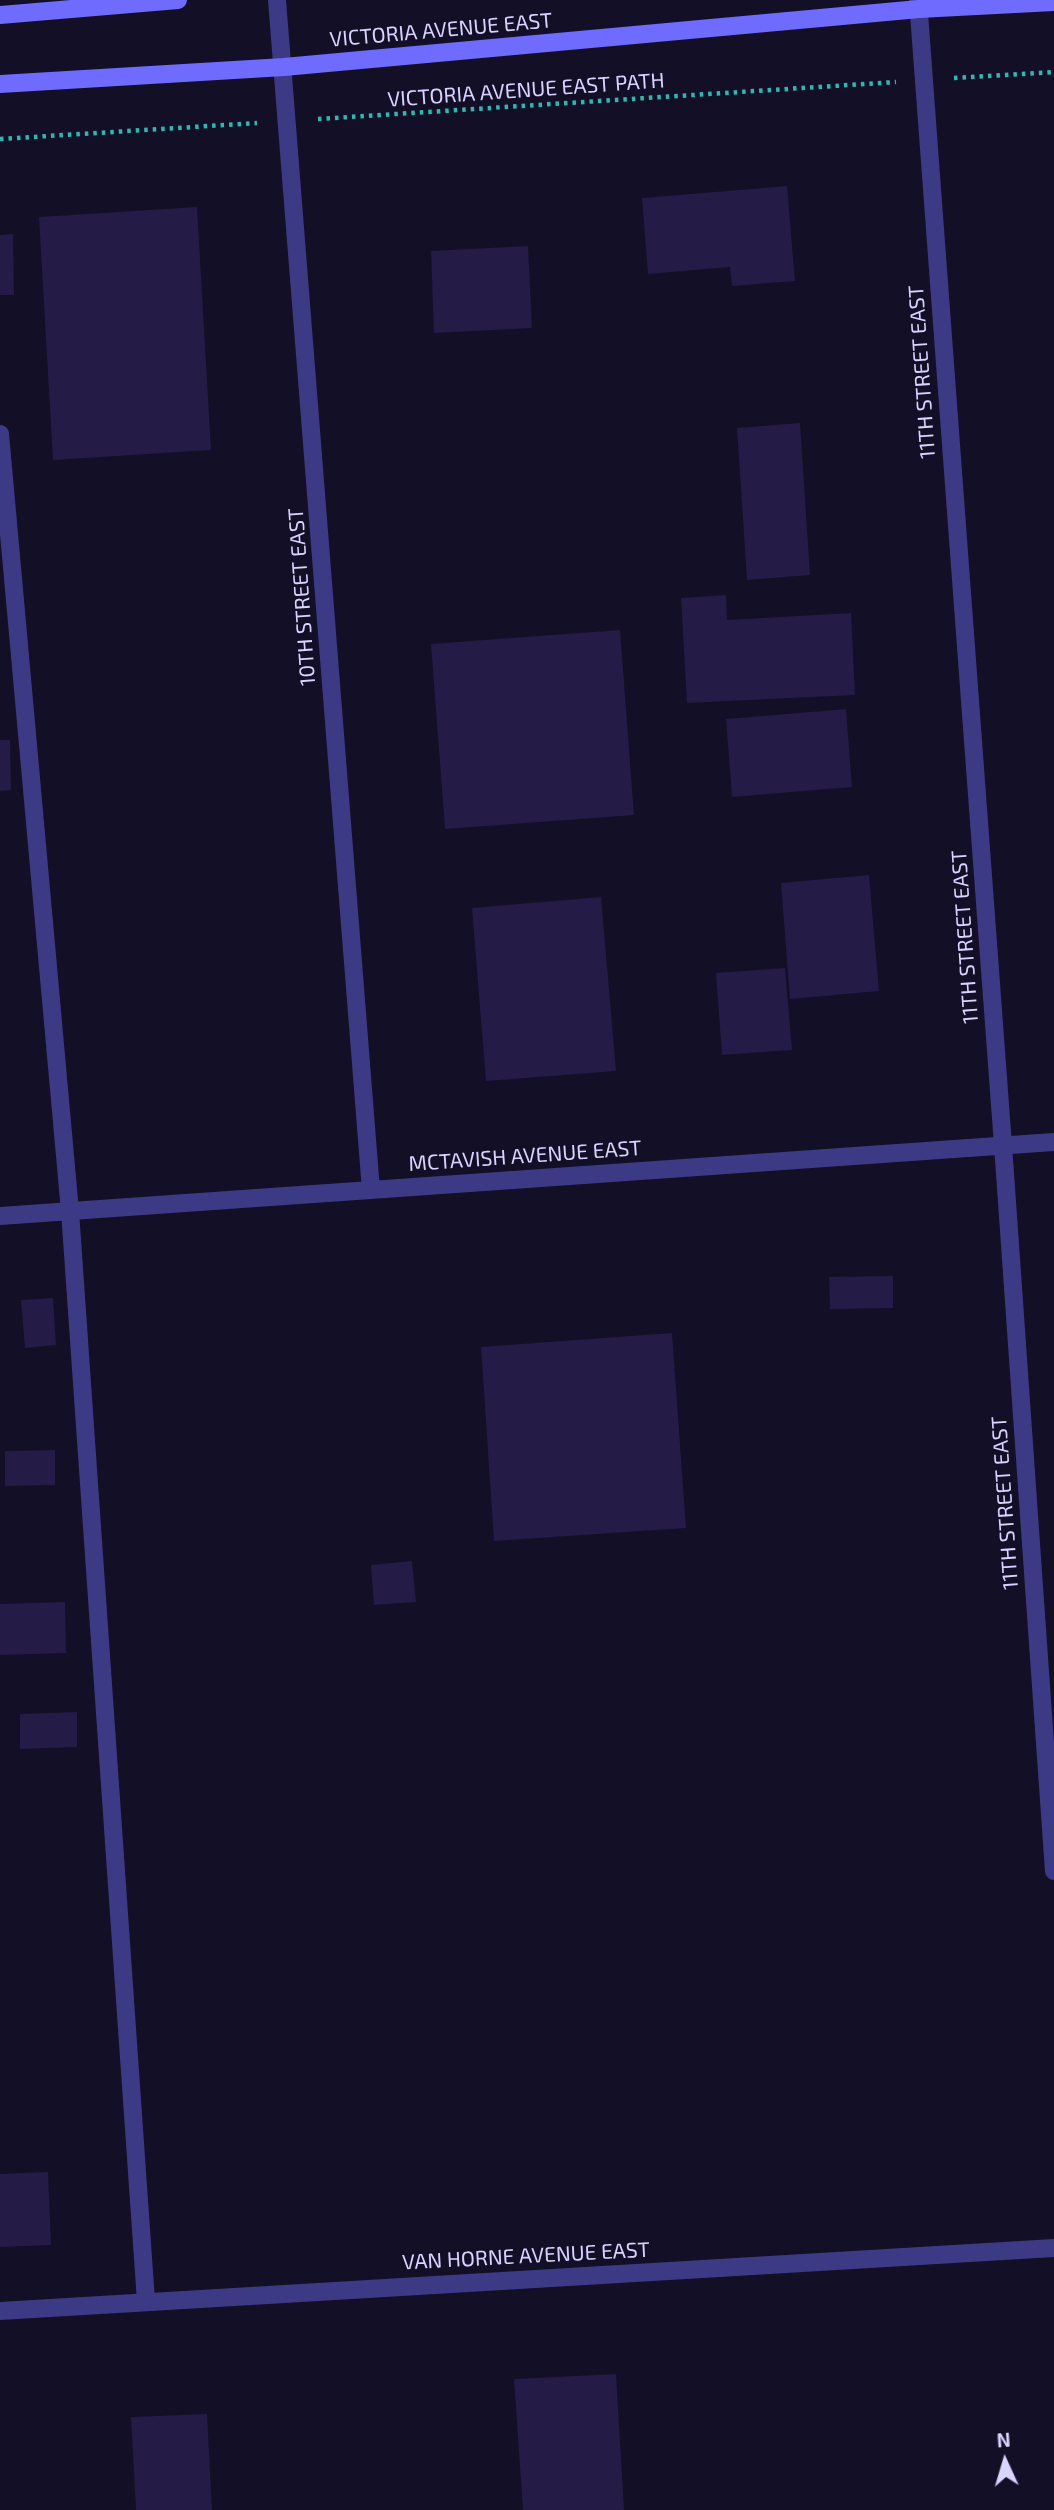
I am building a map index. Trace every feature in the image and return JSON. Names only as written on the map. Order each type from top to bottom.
[{"type":"main road","points":[[0,15],[178,0]]},
{"type":"main road","name":"VICTORIA AVENUE EAST","points":[[0,84],[284,67],[918,4],[1054,2]]},
{"type":"street","name":"10TH STREET EAST","points":[[277,0],[371,1190]]},
{"type":"street","name":"11TH STREET EAST","points":[[918,4],[1054,1871]]},
{"type":"street","points":[[0,434],[70,1211],[146,2301]]},
{"type":"street","name":"MCTAVISH AVENUE EAST","points":[[0,1216],[1054,1142]]},
{"type":"street","name":"VAN HORNE AVENUE EAST","points":[[0,2311],[1054,2248]]},
{"type":"path","name":"VICTORIA AVENUE EAST PATH","points":[[0,139],[1054,72]]},
{"type":"building","points":[[787,186],[795,281],[732,286],[730,267],[648,274],[642,198]]},
{"type":"building","points":[[197,207],[211,450],[53,460],[39,217]]},
{"type":"building","points":[[13,234],[14,295],[0,295],[0,235]]},
{"type":"building","points":[[528,246],[532,328],[434,333],[431,251]]},
{"type":"building","points":[[800,423],[810,575],[747,580],[737,428]]},
{"type":"building","points":[[726,595],[727,620],[851,613],[855,695],[687,703],[681,598]]},
{"type":"building","points":[[620,630],[634,815],[445,829],[431,644]]},
{"type":"building","points":[[846,709],[852,787],[732,797],[726,719]]},
{"type":"building","points":[[0,740],[10,740],[11,790],[0,791]]},
{"type":"building","points":[[869,875],[879,991],[790,999],[781,883]]},
{"type":"building","points":[[601,897],[616,1071],[486,1081],[472,908]]},
{"type":"building","points":[[785,968],[792,1050],[722,1055],[716,973]]},
{"type":"building","points":[[893,1276],[893,1308],[830,1309],[829,1277]]},
{"type":"building","points":[[53,1298],[56,1345],[25,1348],[21,1300]]},
{"type":"building","points":[[672,1333],[686,1528],[494,1541],[481,1347]]},
{"type":"building","points":[[55,1450],[55,1485],[5,1486],[5,1451]]},
{"type":"building","points":[[412,1561],[416,1602],[374,1605],[371,1565]]},
{"type":"building","points":[[65,1602],[66,1653],[0,1655],[0,1604]]},
{"type":"building","points":[[77,1712],[77,1747],[20,1749],[20,1714]]},
{"type":"building","points":[[48,2172],[51,2245],[0,2247],[0,2174]]},
{"type":"building","points":[[616,2374],[624,2510],[523,2510],[514,2379]]},
{"type":"building","points":[[207,2414],[212,2510],[136,2510],[131,2417]]}]
